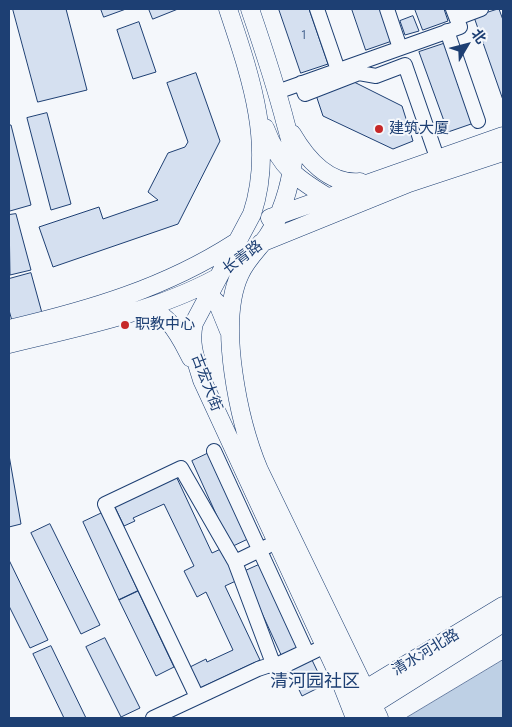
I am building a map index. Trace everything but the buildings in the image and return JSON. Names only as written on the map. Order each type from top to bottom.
[{"type":"main road","points":[[228,9],[259,114],[273,150],[291,172],[304,184],[336,202],[350,203],[366,200]]},
{"type":"main road","name":"古宏大街","points":[[250,9],[277,92],[294,160],[278,215],[262,243],[240,273],[235,288],[232,343],[233,373],[238,403],[257,465],[372,704]]},
{"type":"main road","points":[[217,278],[252,214],[258,197],[262,143],[259,114]]},
{"type":"main road","points":[[285,122],[302,151],[338,181],[350,183],[370,181]]},
{"type":"main road","name":"长青路","points":[[9,344],[126,314],[204,291],[217,278],[262,243],[366,200],[503,136]]},
{"type":"main road","name":"长青路","points":[[9,330],[120,299],[176,277],[191,270],[270,218],[370,181],[503,152]]},
{"type":"main road","points":[[176,277],[186,278],[218,304],[224,314],[232,343]]},
{"type":"main road","name":"古宏大街","points":[[204,291],[191,337],[202,380],[325,646],[355,718]]},
{"type":"main road","points":[[126,314],[145,310],[166,318],[185,347],[202,380]]},
{"type":"main road","name":"清水河北路","points":[[355,718],[503,606]]},
{"type":"main road","name":"清水河北路","points":[[348,699],[372,704],[503,622]]},
{"type":"street","points":[[318,9],[338,70]]},
{"type":"street","points":[[387,9],[400,48]]},
{"type":"street","points":[[277,92],[460,27],[455,13],[481,9]]},
{"type":"street","points":[[447,31],[478,121]]},
{"type":"street","points":[[300,83],[305,94],[359,72],[376,76],[405,65],[439,165]]},
{"type":"street","points":[[214,451],[306,650],[274,666]]},
{"type":"street","points":[[198,698],[105,504],[181,468],[235,562],[274,666]]},
{"type":"street","points":[[235,562],[277,542]]},
{"type":"street","points":[[153,718],[258,669],[267,666],[286,666],[325,646]]},
{"type":"water","points":[[503,660],[503,718],[406,718]]},
{"type":"place","name":"建筑大厦","points":[[379,129]]},
{"type":"place","name":"职教中心","points":[[125,325]]},
{"type":"district","name":"清河园社区","points":[[315,682]]}]
